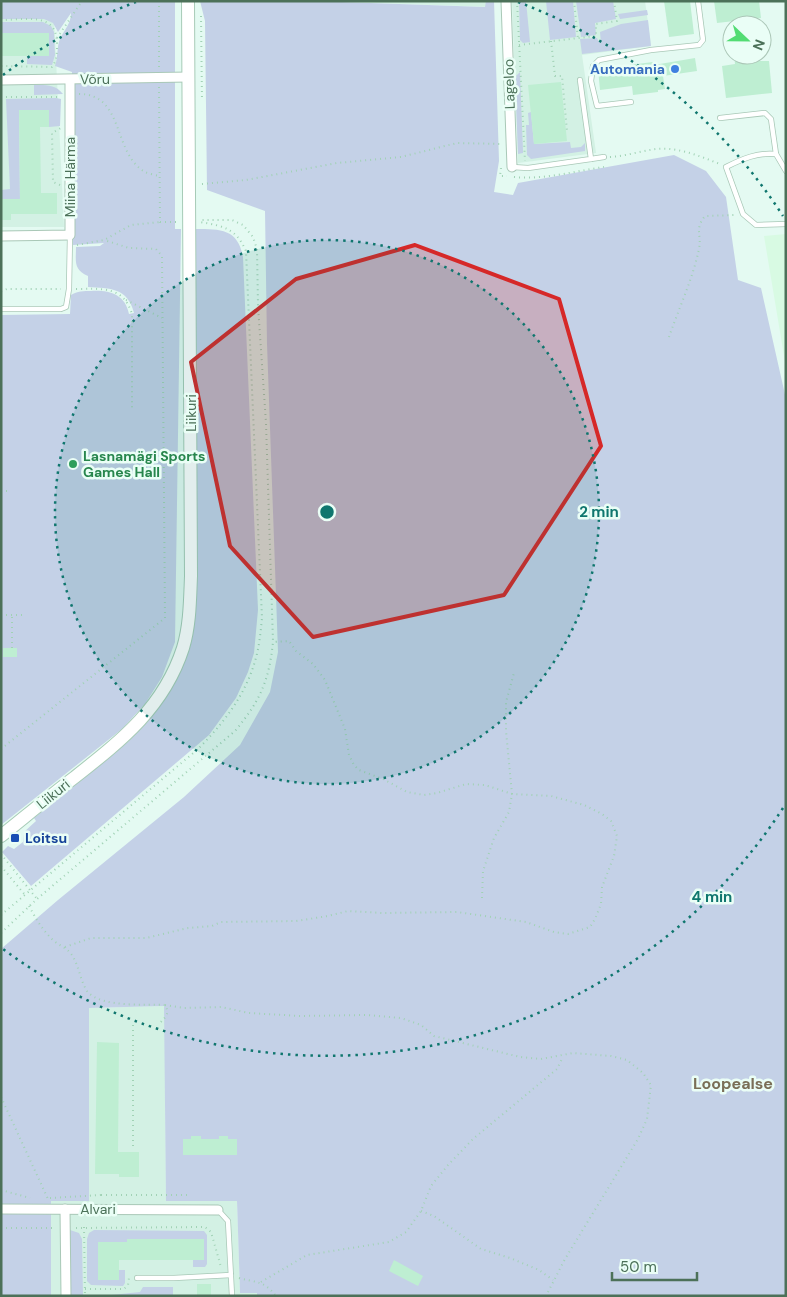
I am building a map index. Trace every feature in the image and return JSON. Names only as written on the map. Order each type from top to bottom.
[{"type":"street","name":"Liikuri","points":[[1,836],[116,745],[143,718],[168,683],[183,646],[189,615],[191,576],[195,221],[190,186],[188,1]]},
{"type":"street","name":"Lageloo","points":[[506,1],[512,166]]},
{"type":"street","name":"Võru","points":[[1,80],[189,77]]},
{"type":"street","name":"Miina Härma","points":[[1,236],[70,235],[70,80]]},
{"type":"street","points":[[1,1209],[60,1209]]},
{"type":"street","name":"Alvari","points":[[66,1296],[65,1228],[60,1209],[218,1210]]},
{"type":"lane","points":[[631,102],[597,106],[591,81],[592,66],[599,60],[651,50],[699,45],[703,40],[698,1]]},
{"type":"lane","points":[[580,80],[591,159]]},
{"type":"lane","points":[[720,118],[764,113],[771,119],[776,154],[786,172]]},
{"type":"lane","points":[[776,154],[766,153],[742,159],[726,167],[743,214],[756,225],[786,224]]},
{"type":"lane","points":[[512,166],[525,168],[604,157]]},
{"type":"lane","points":[[1,309],[61,309],[66,307],[69,289],[70,235]]},
{"type":"lane","points":[[218,1210],[228,1221],[232,1296]]},
{"type":"lane","points":[[137,1278],[231,1275]]},
{"type":"path","points":[[57,38],[82,1]]},
{"type":"path","points":[[159,1],[160,222]]},
{"type":"path","points":[[517,1],[525,168]]},
{"type":"path","points":[[574,1],[578,38]]},
{"type":"path","points":[[519,45],[596,36],[596,24],[617,21],[614,1]]},
{"type":"path","points":[[1,20],[43,20],[52,25],[56,31],[57,38],[57,55],[52,67],[1,66]]},
{"type":"path","points":[[551,42],[555,76],[562,76],[567,131]]},
{"type":"path","points":[[1,97],[62,97],[70,94],[84,94],[98,98],[108,106],[130,158],[145,172],[160,176]]},
{"type":"path","points":[[61,186],[53,182],[52,133],[63,126]]},
{"type":"path","points":[[190,186],[246,180],[337,163],[401,157],[457,142],[501,144]]},
{"type":"path","points":[[604,157],[624,156],[656,149],[674,150],[691,152],[726,167]]},
{"type":"path","points":[[670,337],[699,246],[698,230],[700,223],[705,216],[743,214]]},
{"type":"path","points":[[1,933],[37,898],[234,731],[252,711],[264,687],[270,665],[273,642],[266,423],[257,249],[253,236],[243,225],[232,220],[160,222],[131,226],[104,240],[70,246]]},
{"type":"path","points":[[1,749],[165,618],[162,256],[156,249],[129,248],[104,240]]},
{"type":"path","points":[[1,291],[7,289],[110,290],[162,319]]},
{"type":"path","points":[[126,300],[132,314],[132,410]]},
{"type":"path","points":[[1,491],[11,491]]},
{"type":"path","points":[[1,615],[23,615]]},
{"type":"path","points":[[12,615],[12,648]]},
{"type":"path","points":[[65,947],[91,938],[146,938],[188,928],[212,926],[221,922],[296,921],[348,911],[382,913],[457,912],[526,922],[554,932],[568,934],[590,927],[601,904],[602,887],[614,856],[617,836],[611,821],[584,805],[551,796],[512,794],[485,785],[466,784],[424,795],[407,792],[383,779],[359,770],[349,755],[345,729],[325,680],[313,664],[296,651],[289,641],[273,642]]},
{"type":"path","points":[[482,898],[484,871],[494,838],[509,812],[512,794],[506,730],[506,702],[514,673]]},
{"type":"path","points":[[1,854],[37,898]]},
{"type":"path","points":[[1,866],[25,895]]},
{"type":"path","points":[[29,906],[43,930],[56,943],[65,947],[73,957],[88,992],[99,1000],[120,1004],[165,1005],[184,1008],[221,1007],[249,1013],[300,1016],[366,1015],[401,1018],[421,1025],[434,1036],[520,1058],[541,1059],[573,1053],[612,1056],[626,1060],[643,1073],[651,1085],[647,1119],[638,1139],[598,1203],[553,1280],[546,1296]]},
{"type":"path","points":[[160,1023],[168,1015],[169,1011],[165,1005]]},
{"type":"path","points":[[133,1025],[133,1150]]},
{"type":"path","points":[[261,1282],[307,1255],[389,1242],[406,1232],[421,1211],[431,1186],[448,1164],[473,1139],[556,1069],[564,1056]]},
{"type":"path","points":[[1,1097],[44,1190],[60,1209]]},
{"type":"path","points":[[101,1195],[188,1195]]},
{"type":"path","points":[[421,1211],[434,1216],[481,1250],[510,1258],[539,1270],[553,1280]]},
{"type":"path","points":[[1,1228],[205,1227],[211,1232],[223,1275]]},
{"type":"path","points":[[84,1228],[85,1296]]},
{"type":"path","points":[[231,1275],[261,1282],[276,1296]]},
{"type":"path","points":[[85,1289],[124,1289],[128,1285],[128,1278],[137,1278]]},
{"type":"highlighted area","points":[[415,245],[559,299],[601,446],[504,595],[313,637],[230,546],[191,362],[296,279]]},
{"type":"shaded area","points":[[1,1],[175,1],[175,229],[181,229],[175,642],[162,677],[145,704],[122,729],[1,825],[1,315],[70,314],[71,295],[88,291],[104,291],[115,295],[124,302],[129,314],[134,313],[123,294],[111,289],[88,287],[88,276],[76,264],[76,247],[100,246],[104,243],[73,245],[72,72],[55,66],[59,42],[69,24],[71,13],[58,32],[53,23],[44,19],[1,19]]},
{"type":"shaded area","points":[[200,1],[313,1],[485,7],[486,1],[494,1],[499,161],[494,192],[513,195],[518,183],[674,155],[706,171],[726,197],[738,280],[761,288],[786,399],[786,1296],[257,1296],[257,1293],[240,1293],[237,1201],[166,1201],[164,1006],[89,1008],[89,1201],[51,1201],[51,1296],[1,1296],[1,949],[184,797],[240,745],[270,692],[278,652],[267,344],[265,211],[207,190],[205,21]]},
{"type":"shaded area","points":[[321,1],[491,1],[491,7]]},
{"type":"shaded area","points":[[512,1],[645,1],[651,46],[582,55],[596,153],[518,163]]},
{"type":"shaded area","points":[[519,1],[526,1],[530,42],[523,43],[520,40]]},
{"type":"shaded area","points":[[546,1],[573,1],[576,37],[550,40]]},
{"type":"shaded area","points":[[576,1],[613,1],[616,19],[595,23],[596,35],[581,37]]},
{"type":"shaded area","points":[[647,10],[648,15],[620,19],[618,14]]},
{"type":"shaded area","points":[[1,16],[54,17],[64,227],[1,227]]},
{"type":"shaded area","points":[[648,20],[651,46],[582,54],[580,39],[597,38],[601,43],[600,32],[621,24]]},
{"type":"shaded area","points":[[1,22],[43,22],[51,26],[54,32],[55,55],[52,65],[27,64],[27,55],[1,33]]},
{"type":"shaded area","points":[[520,72],[523,153],[518,154],[515,77]]},
{"type":"shaded area","points":[[34,85],[53,87],[63,94],[34,95]]},
{"type":"shaded area","points":[[6,99],[61,99],[60,126],[49,127],[49,110],[19,110],[20,204],[1,199],[1,190],[10,189]]},
{"type":"shaded area","points":[[531,112],[534,144],[570,142],[571,148],[581,147],[585,143],[585,151],[531,159],[527,155],[526,125],[529,125],[528,113]]},
{"type":"shaded area","points":[[196,229],[213,229],[227,232],[237,241],[243,257],[258,610],[254,653],[236,698],[209,735],[31,886],[2,852],[8,846],[14,849],[23,842],[24,832],[36,821],[34,818],[129,741],[156,711],[172,687],[196,572]]},
{"type":"shaded area","points":[[786,234],[786,368],[764,236]]},
{"type":"shaded area","points":[[165,1006],[166,1201],[237,1201],[240,1293],[257,1293],[257,1296],[51,1296],[51,1201],[89,1201],[89,1008]]},
{"type":"shaded area","points":[[70,1230],[79,1233],[82,1239],[83,1296],[70,1296]]},
{"type":"shaded area","points":[[94,1230],[204,1231],[207,1235],[207,1264],[205,1267],[193,1267],[193,1260],[204,1260],[203,1239],[128,1239],[127,1242],[98,1242],[98,1280],[119,1280],[119,1270],[125,1270],[125,1283],[123,1286],[91,1285],[87,1281],[87,1239],[89,1233]]},
{"type":"shaded area","points":[[143,1287],[173,1287],[173,1295],[189,1296],[102,1296],[140,1292]]},
{"type":"building","points":[[664,1],[690,1],[694,34],[669,37]]},
{"type":"building","points":[[714,1],[759,1],[761,15],[722,15],[722,22],[717,23]]},
{"type":"building","points":[[1,33],[49,33],[49,56],[1,56]]},
{"type":"building","points":[[695,58],[697,71],[663,76],[665,89],[658,90],[658,92],[633,95],[632,86],[600,90],[598,69],[653,62],[654,65]]},
{"type":"building","points":[[769,65],[772,93],[726,98],[722,66]]},
{"type":"building","points":[[561,82],[567,141],[534,144],[528,85]]},
{"type":"building","points":[[19,110],[49,110],[49,127],[40,127],[41,193],[57,193],[57,214],[11,214],[11,220],[1,220],[1,199],[20,199]]},
{"type":"building","points":[[3,648],[17,648],[17,657],[3,657]]},
{"type":"building","points":[[97,1042],[119,1043],[118,1152],[139,1152],[139,1177],[119,1177],[119,1174],[95,1174]]},
{"type":"building","points":[[191,1136],[201,1136],[201,1139],[219,1139],[219,1136],[228,1136],[228,1139],[237,1139],[237,1155],[183,1155],[183,1139],[191,1139]]},
{"type":"building","points":[[127,1239],[204,1239],[204,1260],[119,1260],[119,1280],[98,1280],[98,1242],[127,1242]]},
{"type":"building","points":[[394,1260],[423,1276],[418,1286],[389,1271]]},
{"type":"building","points":[[197,1284],[211,1284],[211,1296],[197,1296]]},
{"type":"place","name":"Automania","points":[[675,69]]},
{"type":"place","name":"Lasnamägi Sports Games Hall","points":[[73,464]]},
{"type":"place","name":"Loitsu","points":[[15,838]]},
{"type":"district","name":"Loopealse","points":[[733,1083]]}]
